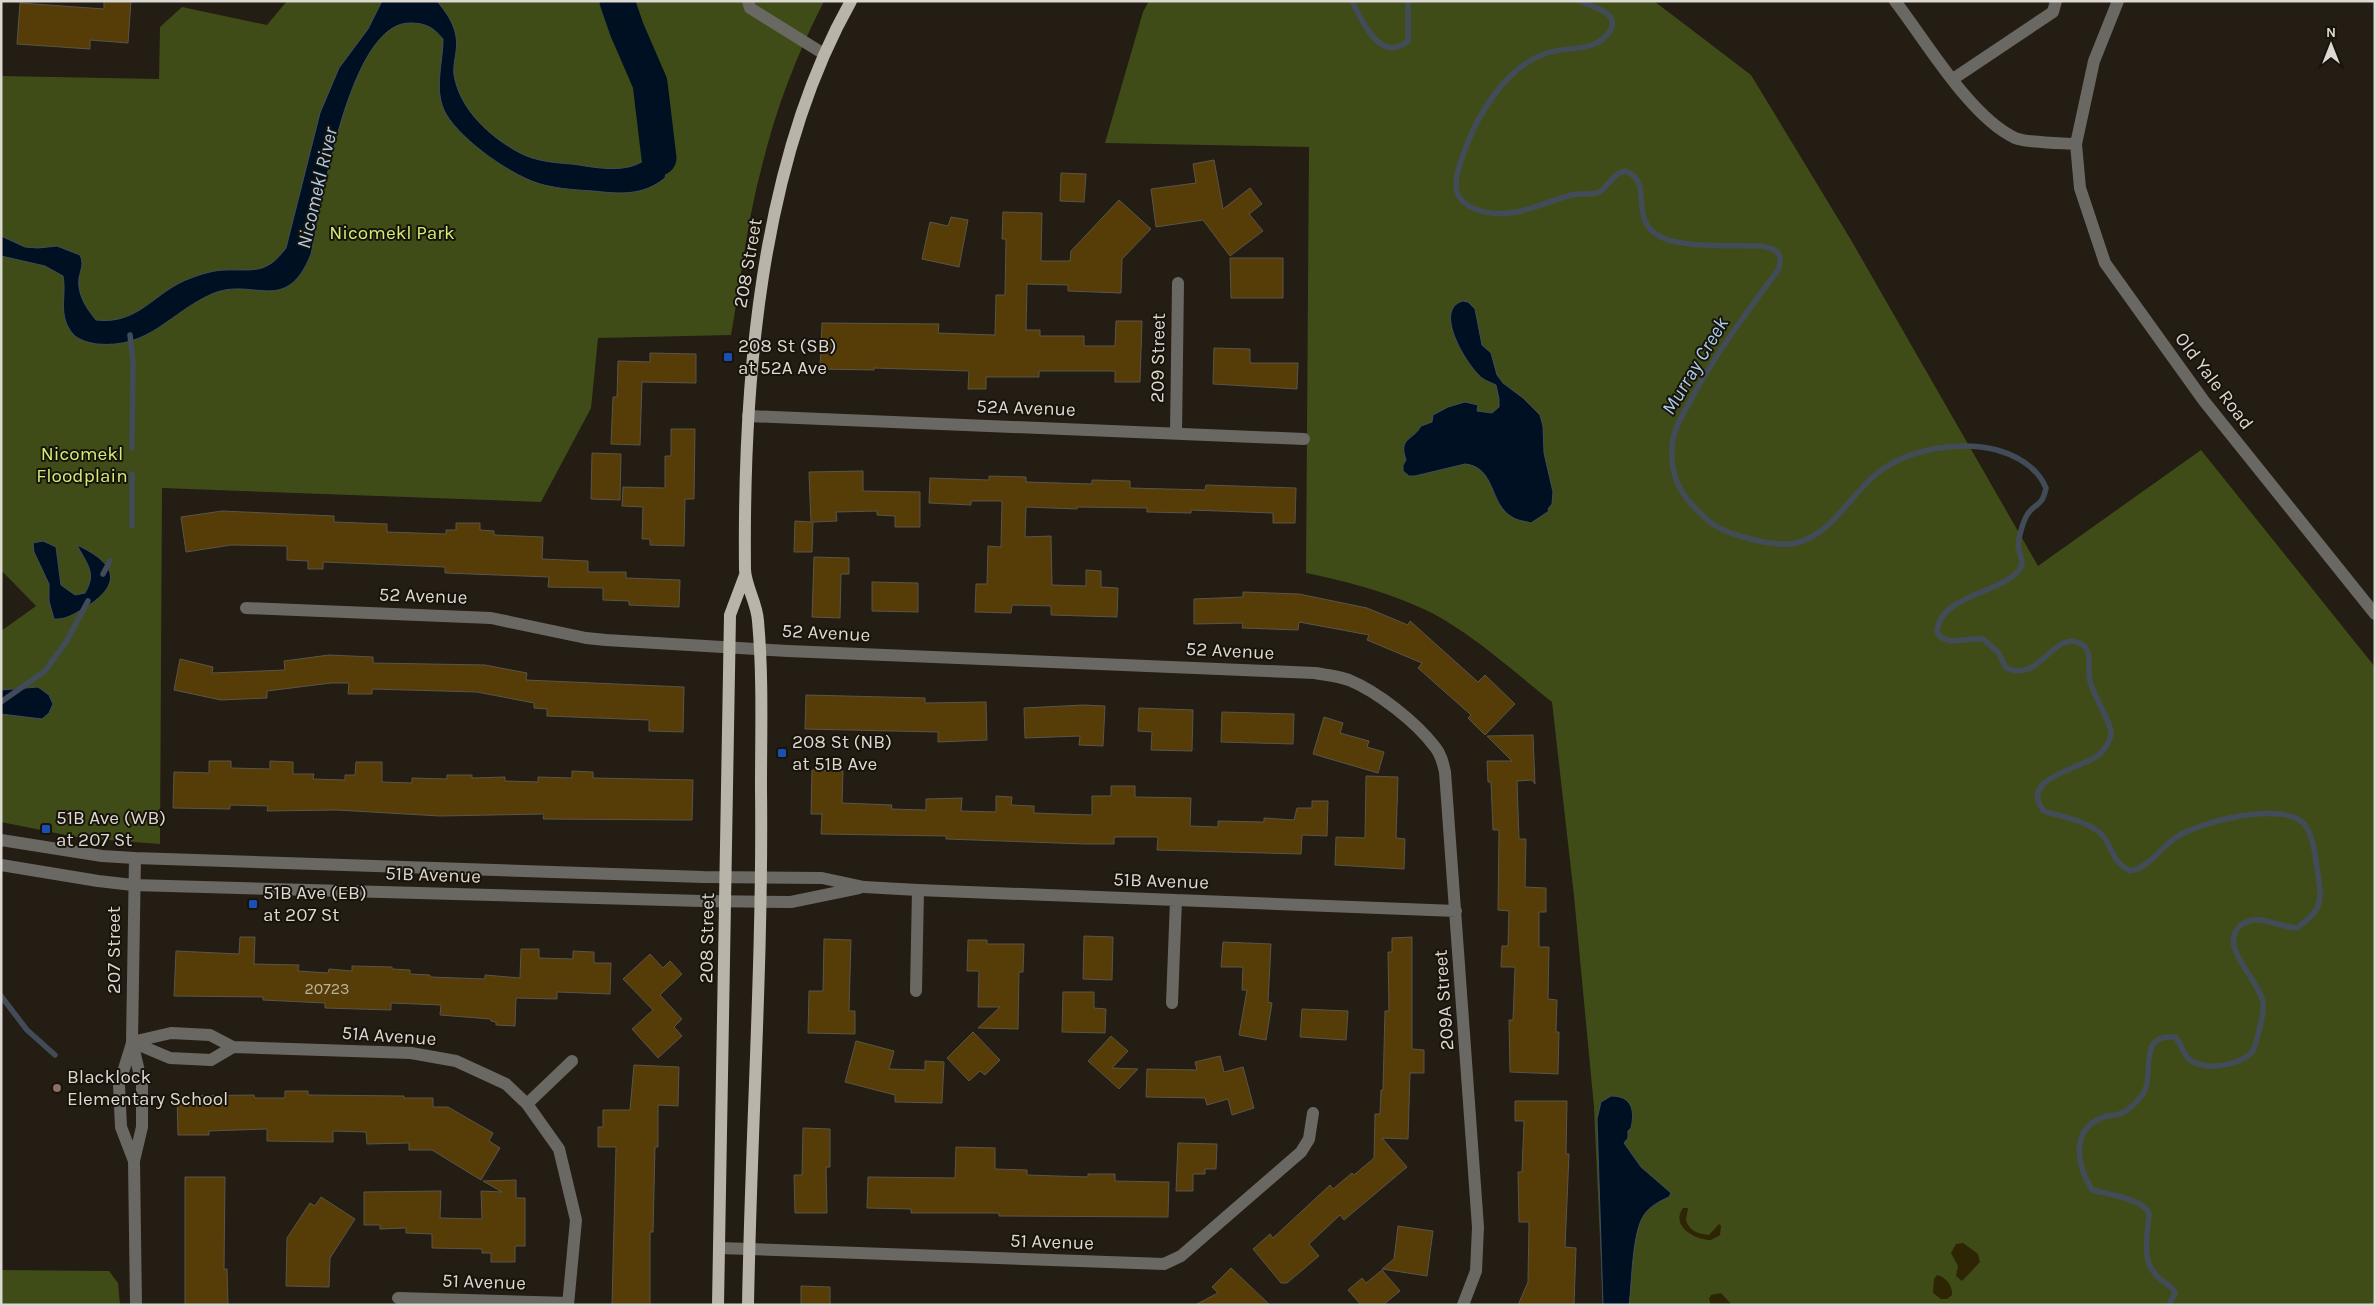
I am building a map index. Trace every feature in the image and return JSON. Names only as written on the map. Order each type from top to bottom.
[{"type":"main road","name":"208 Street","points":[[748,1305],[757,1068],[761,791],[758,618],[745,575],[748,416],[758,310],[771,237],[792,147],[806,100],[824,54],[851,1]]},
{"type":"main road","name":"208 Street","points":[[718,1305],[730,615],[745,575]]},
{"type":"street","points":[[748,1],[750,8],[824,54]]},
{"type":"street","points":[[1895,1],[1953,79],[1988,121],[2017,139],[2076,144]]},
{"type":"street","points":[[1953,79],[2053,12],[2056,1]]},
{"type":"street","name":"Old Yale Road","points":[[2118,1],[2094,61],[2076,144],[2080,188],[2104,263],[2204,401],[2375,614]]},
{"type":"street","name":"209 Street","points":[[1176,433],[1178,283]]},
{"type":"street","name":"52A Avenue","points":[[748,416],[1304,438]]},
{"type":"street","name":"52 Avenue","points":[[246,608],[477,617],[586,638],[759,648],[1314,673],[1354,683],[1396,710]]},
{"type":"street","name":"209A Street","points":[[1396,710],[1427,737],[1442,757],[1445,772],[1478,1227],[1476,1272],[1463,1305]]},
{"type":"street","name":"51B Avenue","points":[[1,840],[102,856],[135,858],[726,877],[822,878],[864,886],[918,890],[1456,911]]},
{"type":"street","name":"207 Street","points":[[135,858],[133,885],[132,1042],[142,1084],[142,1127],[134,1161],[136,1305]]},
{"type":"street","name":"51B Avenue","points":[[1,864],[98,881],[133,885],[760,902],[791,902],[864,886]]},
{"type":"street","points":[[916,991],[918,890]]},
{"type":"street","points":[[1172,1002],[1176,900]]},
{"type":"street","name":"51A Avenue","points":[[132,1042],[170,1033],[210,1035],[233,1047],[411,1053],[456,1062],[506,1084],[527,1104],[559,1149],[576,1220],[568,1304]]},
{"type":"street","points":[[132,1042],[170,1058],[211,1060],[233,1047]]},
{"type":"street","name":"207 Street","points":[[132,1042],[119,1085],[121,1128],[134,1161]]},
{"type":"street","points":[[527,1104],[572,1061]]},
{"type":"street","name":"51 Avenue","points":[[719,1248],[1164,1264],[1181,1256],[1301,1152],[1309,1139],[1314,1113]]},
{"type":"street","name":"51 Avenue","points":[[398,1298],[568,1304]]},
{"type":"green space","name":"Nicomekl Park","points":[[287,1],[824,1],[788,82],[768,144],[752,208],[731,335],[598,338],[591,408],[541,502],[162,488],[160,844],[81,838],[1,822],[1,631],[36,606],[1,570],[1,76],[159,79],[160,27],[182,7],[267,25]]},
{"type":"green space","points":[[1149,1],[1654,1],[1751,75],[1851,240],[2038,566],[2201,450],[2375,667],[2375,1305],[1603,1305],[1594,1107],[1574,896],[1552,702],[1471,637],[1436,615],[1378,591],[1306,573],[1309,147],[1105,143],[1143,12]]},
{"type":"green space","points":[[1,1270],[109,1271],[118,1283],[120,1305],[1,1305]]},
{"type":"sand","points":[[1683,1208],[1688,1208],[1686,1220],[1692,1229],[1698,1233],[1709,1235],[1719,1224],[1721,1226],[1720,1235],[1711,1240],[1698,1238],[1686,1231],[1680,1221]]},
{"type":"sand","points":[[1963,1243],[1978,1254],[1980,1262],[1962,1281],[1956,1276],[1958,1266],[1951,1253],[1956,1244]]},
{"type":"sand","points":[[1937,1275],[1946,1280],[1950,1285],[1952,1295],[1947,1299],[1941,1299],[1933,1293],[1934,1279]]},
{"type":"sand","points":[[1721,1293],[1732,1305],[1711,1305],[1709,1299],[1711,1295]]},
{"type":"water","points":[[382,1],[437,1],[450,19],[455,31],[457,44],[454,75],[457,88],[463,100],[478,121],[488,131],[520,153],[546,161],[599,168],[618,168],[635,165],[643,161],[647,146],[641,108],[656,110],[666,152],[667,169],[665,178],[657,184],[640,191],[613,193],[544,185],[518,175],[504,167],[464,136],[446,114],[442,105],[439,87],[443,39],[429,27],[411,23],[389,30],[371,51],[355,83],[331,160],[311,254],[301,273],[291,284],[280,290],[241,289],[212,294],[146,335],[131,341],[115,344],[97,344],[78,338],[68,327],[64,313],[63,276],[45,266],[1,256],[1,236],[25,247],[57,246],[80,255],[82,264],[79,290],[86,306],[96,320],[111,320],[136,312],[178,284],[199,275],[221,270],[259,269],[272,263],[286,248],[320,113],[339,68],[368,29]]},
{"type":"water","points":[[1463,301],[1468,302],[1475,309],[1482,345],[1491,353],[1497,375],[1503,383],[1523,398],[1540,415],[1543,426],[1544,453],[1553,492],[1552,504],[1548,509],[1549,511],[1531,523],[1514,518],[1505,511],[1499,504],[1487,479],[1475,467],[1465,464],[1415,476],[1409,476],[1403,471],[1403,465],[1406,460],[1404,453],[1405,443],[1421,426],[1432,422],[1433,415],[1448,407],[1465,402],[1478,405],[1477,411],[1492,413],[1499,407],[1496,385],[1484,379],[1476,372],[1468,362],[1455,338],[1451,326],[1451,315],[1454,306]]},
{"type":"water","points":[[43,541],[56,547],[61,585],[75,595],[85,593],[90,580],[87,563],[77,545],[101,560],[107,567],[110,575],[105,592],[83,609],[66,618],[54,619],[49,601],[49,584],[34,552],[33,543]]},
{"type":"water","points":[[38,687],[49,695],[53,704],[49,713],[42,719],[1,714],[1,690]]},
{"type":"water","points":[[1611,1096],[1624,1098],[1628,1101],[1632,1110],[1631,1128],[1628,1131],[1628,1138],[1624,1143],[1641,1167],[1671,1193],[1669,1197],[1649,1209],[1640,1223],[1633,1258],[1629,1305],[1603,1305],[1597,1119],[1601,1102]]},
{"type":"building","points":[[104,1],[131,1],[128,43],[90,40],[90,49],[17,44],[20,3],[104,9]]},
{"type":"building","points":[[1214,160],[1223,209],[1250,188],[1262,204],[1249,214],[1263,231],[1230,256],[1203,220],[1156,227],[1151,189],[1196,183],[1193,164]]},
{"type":"building","points":[[1061,173],[1086,174],[1084,202],[1060,201]]},
{"type":"building","points":[[1119,200],[1151,229],[1122,259],[1121,293],[1068,291],[1068,285],[1027,284],[1026,330],[1040,330],[1040,336],[1084,336],[1084,346],[1115,346],[1116,321],[1142,321],[1140,382],[1115,382],[1115,371],[1039,371],[1039,377],[986,377],[986,389],[968,389],[969,371],[874,368],[874,370],[820,369],[822,323],[939,324],[938,333],[995,335],[996,295],[1005,295],[1006,239],[1002,239],[1003,212],[1042,213],[1041,261],[1070,261],[1071,251]]},
{"type":"building","points":[[951,217],[968,220],[959,267],[922,259],[930,222],[948,226]]},
{"type":"building","points":[[1230,258],[1283,258],[1283,298],[1231,298]]},
{"type":"building","points":[[1214,348],[1250,349],[1250,363],[1298,363],[1297,389],[1213,384]]},
{"type":"building","points":[[650,353],[696,354],[696,383],[642,382],[640,445],[611,444],[613,397],[617,397],[618,361],[650,362]]},
{"type":"building","points":[[671,429],[695,429],[694,499],[685,499],[684,546],[650,545],[650,539],[642,539],[643,507],[622,506],[623,487],[665,488],[665,456],[671,456]]},
{"type":"building","points":[[592,453],[621,454],[620,500],[591,499]]},
{"type":"building","points":[[863,471],[863,491],[920,492],[920,527],[895,527],[895,516],[877,515],[877,511],[836,512],[837,521],[813,522],[812,552],[794,552],[795,521],[811,522],[809,472]]},
{"type":"building","points":[[989,476],[1026,477],[1026,482],[1092,484],[1092,480],[1130,481],[1130,488],[1205,490],[1206,485],[1296,488],[1295,523],[1273,523],[1273,513],[1191,510],[1191,513],[1147,512],[1147,508],[1077,507],[1077,509],[1026,507],[1025,537],[1051,536],[1052,585],[1086,586],[1086,570],[1101,571],[1101,587],[1118,588],[1117,617],[1051,615],[1051,606],[1012,605],[1011,613],[975,612],[976,584],[987,584],[988,546],[1001,547],[1002,501],[971,501],[971,505],[929,503],[930,478],[989,480]]},
{"type":"building","points":[[222,511],[334,516],[334,522],[387,524],[387,532],[446,534],[446,530],[456,530],[456,523],[480,523],[480,530],[494,531],[494,535],[543,537],[542,559],[588,561],[588,572],[626,572],[626,578],[680,580],[679,607],[629,605],[629,601],[603,600],[603,588],[548,587],[549,577],[445,573],[445,567],[323,562],[323,569],[308,569],[308,561],[287,560],[287,546],[231,545],[186,552],[181,517]]},
{"type":"building","points":[[814,557],[849,558],[849,574],[841,574],[840,618],[812,617]]},
{"type":"building","points":[[872,582],[918,583],[918,612],[872,611]]},
{"type":"building","points":[[1243,592],[1299,594],[1367,608],[1408,625],[1410,621],[1478,682],[1485,675],[1515,704],[1485,735],[1468,718],[1471,715],[1418,668],[1422,663],[1367,640],[1369,635],[1299,622],[1298,630],[1242,628],[1243,623],[1194,624],[1194,599],[1243,597]]},
{"type":"building","points":[[329,655],[373,657],[373,663],[485,665],[527,673],[526,680],[684,687],[683,732],[649,731],[649,720],[547,716],[547,709],[534,708],[534,703],[477,692],[372,689],[372,694],[348,694],[349,683],[331,683],[267,691],[267,698],[221,700],[174,690],[180,659],[213,667],[212,673],[285,670],[284,661]]},
{"type":"building","points":[[806,695],[925,698],[925,703],[986,702],[987,740],[938,742],[938,732],[805,729]]},
{"type":"building","points":[[1083,705],[1105,706],[1103,746],[1079,745],[1080,736],[1025,738],[1024,708]]},
{"type":"building","points":[[1139,708],[1193,710],[1192,751],[1151,750],[1152,732],[1138,731]]},
{"type":"building","points":[[1222,712],[1294,714],[1293,744],[1221,742]]},
{"type":"building","points":[[1324,717],[1343,723],[1340,733],[1369,741],[1367,747],[1384,752],[1378,773],[1313,754]]},
{"type":"building","points":[[1533,735],[1535,784],[1532,780],[1517,781],[1519,839],[1526,839],[1525,887],[1546,888],[1546,912],[1539,912],[1539,947],[1549,947],[1548,999],[1557,1000],[1556,1032],[1559,1032],[1558,1074],[1510,1072],[1509,1020],[1513,1020],[1515,967],[1501,967],[1502,946],[1508,946],[1509,911],[1498,910],[1499,830],[1493,830],[1491,782],[1488,782],[1487,761],[1512,761],[1487,736]]},
{"type":"building","points":[[209,761],[231,761],[231,768],[270,769],[270,761],[293,762],[293,774],[314,774],[313,779],[345,780],[345,775],[355,775],[356,762],[382,762],[382,782],[412,783],[412,778],[447,779],[447,775],[472,775],[472,778],[505,777],[505,781],[538,782],[538,777],[572,778],[572,771],[593,772],[593,778],[693,780],[692,820],[543,819],[544,814],[440,816],[337,810],[267,811],[268,806],[230,805],[230,809],[173,808],[174,772],[209,773]]},
{"type":"building","points":[[812,770],[843,771],[842,803],[892,805],[891,809],[926,810],[926,799],[962,798],[961,811],[996,812],[996,796],[1012,797],[1011,805],[1034,806],[1034,813],[1092,815],[1092,796],[1111,796],[1111,786],[1135,786],[1135,797],[1191,798],[1190,826],[1218,827],[1218,821],[1264,822],[1264,818],[1294,820],[1297,808],[1312,808],[1312,801],[1328,801],[1327,836],[1302,835],[1301,854],[1157,850],[1158,837],[1114,837],[1114,844],[1085,844],[946,839],[946,836],[821,834],[822,814],[811,814]]},
{"type":"building","points":[[1366,776],[1398,777],[1396,838],[1405,839],[1404,869],[1335,865],[1336,837],[1365,838]]},
{"type":"building","points":[[1084,936],[1113,937],[1112,980],[1083,979]]},
{"type":"building","points":[[240,937],[255,937],[254,964],[299,965],[298,971],[328,973],[329,969],[352,971],[352,966],[392,967],[392,969],[410,970],[410,974],[430,975],[430,977],[485,979],[485,975],[520,978],[521,949],[539,949],[539,958],[573,959],[573,951],[594,952],[594,963],[611,963],[610,994],[557,992],[557,999],[516,998],[515,1026],[496,1025],[496,1022],[490,1019],[440,1015],[441,1005],[391,1003],[391,1010],[325,1008],[325,1003],[263,1000],[263,997],[174,996],[176,951],[239,954]]},
{"type":"building","points":[[1412,937],[1412,1049],[1424,1050],[1424,1073],[1410,1073],[1408,1139],[1382,1138],[1407,1167],[1344,1220],[1340,1215],[1309,1244],[1319,1256],[1287,1283],[1281,1283],[1253,1249],[1270,1234],[1273,1238],[1330,1185],[1333,1189],[1374,1158],[1375,1114],[1380,1114],[1381,1090],[1383,1090],[1385,1011],[1389,1011],[1388,952],[1392,952],[1392,938]]},
{"type":"building","points":[[824,939],[851,940],[849,1011],[855,1011],[855,1034],[808,1033],[809,991],[823,991]]},
{"type":"building","points":[[968,940],[987,940],[987,944],[1024,944],[1023,972],[1019,972],[1018,1029],[978,1028],[1000,1007],[978,1007],[979,971],[967,971]]},
{"type":"building","points":[[1223,942],[1271,944],[1268,1002],[1272,1003],[1266,1040],[1239,1035],[1247,990],[1242,990],[1243,967],[1221,967]]},
{"type":"building","points":[[650,954],[663,968],[670,961],[682,974],[660,995],[682,1019],[674,1027],[682,1036],[658,1058],[632,1029],[653,1010],[623,979]]},
{"type":"building","points":[[1063,992],[1094,992],[1094,1008],[1106,1009],[1105,1033],[1062,1032]]},
{"type":"building","points":[[1302,1009],[1348,1011],[1346,1040],[1300,1037]]},
{"type":"building","points":[[973,1032],[1000,1060],[985,1075],[980,1071],[969,1081],[947,1058]]},
{"type":"building","points":[[1111,1036],[1128,1051],[1112,1068],[1138,1069],[1119,1089],[1088,1061]]},
{"type":"building","points":[[856,1041],[894,1051],[889,1069],[925,1070],[925,1061],[944,1062],[942,1103],[895,1102],[895,1095],[845,1082]]},
{"type":"building","points":[[1220,1056],[1224,1072],[1243,1067],[1254,1108],[1232,1115],[1228,1099],[1207,1105],[1205,1098],[1146,1097],[1147,1069],[1197,1070],[1195,1062]]},
{"type":"building","points":[[634,1065],[679,1067],[678,1106],[658,1105],[658,1147],[655,1147],[653,1232],[650,1232],[650,1305],[612,1305],[616,1147],[598,1147],[598,1127],[603,1127],[603,1110],[630,1110]]},
{"type":"building","points":[[285,1091],[308,1091],[308,1095],[433,1098],[433,1107],[448,1107],[493,1133],[489,1141],[500,1148],[481,1180],[432,1150],[409,1150],[409,1143],[367,1144],[366,1132],[333,1131],[333,1142],[267,1141],[267,1129],[209,1131],[209,1135],[178,1135],[177,1096],[254,1095],[255,1098],[285,1098]]},
{"type":"building","points":[[1515,1101],[1567,1101],[1566,1154],[1569,1154],[1565,1247],[1576,1248],[1574,1305],[1518,1305],[1528,1282],[1529,1222],[1519,1222],[1518,1172],[1522,1172],[1524,1121],[1515,1121]]},
{"type":"building","points":[[803,1128],[830,1129],[830,1167],[826,1167],[827,1213],[795,1213],[794,1175],[802,1175]]},
{"type":"building","points":[[1178,1143],[1217,1144],[1216,1169],[1205,1169],[1205,1174],[1193,1174],[1193,1191],[1176,1191]]},
{"type":"building","points":[[956,1147],[995,1148],[995,1169],[1027,1170],[1027,1175],[1088,1177],[1088,1174],[1115,1174],[1115,1181],[1169,1182],[1168,1217],[999,1216],[999,1213],[911,1213],[911,1209],[867,1208],[868,1177],[955,1178]]},
{"type":"building","points":[[185,1177],[225,1177],[224,1269],[227,1269],[228,1305],[185,1305]]},
{"type":"building","points":[[516,1180],[516,1198],[525,1198],[525,1246],[515,1246],[515,1262],[491,1262],[491,1253],[482,1253],[482,1249],[432,1248],[432,1234],[406,1233],[406,1228],[380,1229],[380,1225],[364,1225],[364,1192],[441,1191],[440,1218],[482,1219],[481,1191],[502,1192],[483,1181]]},
{"type":"building","points":[[321,1197],[355,1219],[330,1258],[329,1287],[286,1286],[287,1238],[310,1203],[315,1206]]},
{"type":"building","points":[[1398,1226],[1433,1231],[1427,1276],[1382,1269],[1394,1259]]},
{"type":"building","points":[[1231,1268],[1270,1305],[1195,1305],[1218,1293],[1212,1287]]},
{"type":"building","points":[[1382,1270],[1400,1291],[1383,1305],[1361,1305],[1348,1290],[1362,1278],[1366,1283]]},
{"type":"building","points":[[801,1286],[830,1287],[830,1305],[801,1305]]},
{"type":"waterway","name":"Nicomekl River","points":[[617,1],[627,30],[650,83],[659,158]]},
{"type":"waterway","name":"Murray Creek","points":[[1352,1],[1373,37],[1381,44],[1389,47],[1398,47],[1408,41],[1408,1]]},
{"type":"waterway","name":"Murray Creek","points":[[1580,1],[1608,15],[1612,25],[1610,31],[1604,38],[1589,46],[1555,51],[1532,60],[1518,69],[1506,81],[1494,94],[1476,124],[1457,173],[1457,192],[1464,203],[1475,209],[1500,214],[1512,213],[1571,195],[1597,193],[1612,179],[1625,171],[1634,176],[1639,183],[1645,222],[1652,231],[1663,238],[1697,245],[1762,246],[1778,253],[1780,257],[1778,270],[1712,363],[1674,434],[1672,448],[1674,471],[1686,498],[1717,527],[1739,536],[1764,542],[1776,544],[1796,543],[1820,532],[1830,524],[1875,475],[1888,466],[1917,453],[1933,449],[1966,446],[1997,450],[2019,459],[2038,474],[2046,488],[2042,499],[2027,515],[2021,529],[2018,544],[2022,561],[2021,567],[2010,578],[1959,602],[1948,610],[1941,620],[1937,632],[1945,640],[1951,641],[1983,639],[1998,652],[2006,668],[2018,671],[2039,663],[2055,648],[2064,643],[2073,641],[2086,648],[2089,657],[2090,681],[2109,723],[2111,734],[2107,745],[2100,754],[2045,782],[2039,790],[2038,800],[2044,811],[2083,823],[2097,830],[2106,840],[2119,863],[2130,871],[2149,862],[2169,842],[2187,832],[2203,825],[2242,816],[2280,814],[2295,818],[2305,825],[2311,837],[2320,890],[2319,903],[2314,913],[2297,928],[2254,920],[2241,925],[2235,933],[2233,943],[2236,953],[2255,984],[2263,1003],[2262,1020],[2253,1051],[2239,1061],[2230,1064],[2220,1066],[2201,1065],[2187,1057],[2175,1037],[2164,1037],[2152,1046],[2148,1079],[2139,1099],[2123,1112],[2103,1117],[2091,1124],[2084,1132],[2080,1141],[2080,1161],[2092,1190],[2115,1195],[2140,1204],[2149,1213],[2147,1255],[2152,1270],[2175,1293],[2169,1305]]},
{"type":"waterway","points":[[130,335],[133,361],[132,448]]},
{"type":"waterway","points":[[132,474],[132,526]]},
{"type":"waterway","points":[[103,574],[110,561]]},
{"type":"waterway","points":[[1,702],[45,671],[66,642],[88,601]]},
{"type":"waterway","points":[[1,996],[27,1030],[55,1055]]},
{"type":"place","name":"208 St (SB) at 52A Ave","points":[[728,357]]},
{"type":"place","name":"208 St (NB) at 51B Ave","points":[[782,753]]},
{"type":"place","name":"51B Ave (WB) at 207 St","points":[[46,829]]},
{"type":"place","name":"51B Ave (EB) at 207 St","points":[[253,904]]},
{"type":"place","name":"Blacklock Elementary School","points":[[57,1088]]},
{"type":"park label","name":"Nicomekl Floodplain","points":[[82,465]]}]
